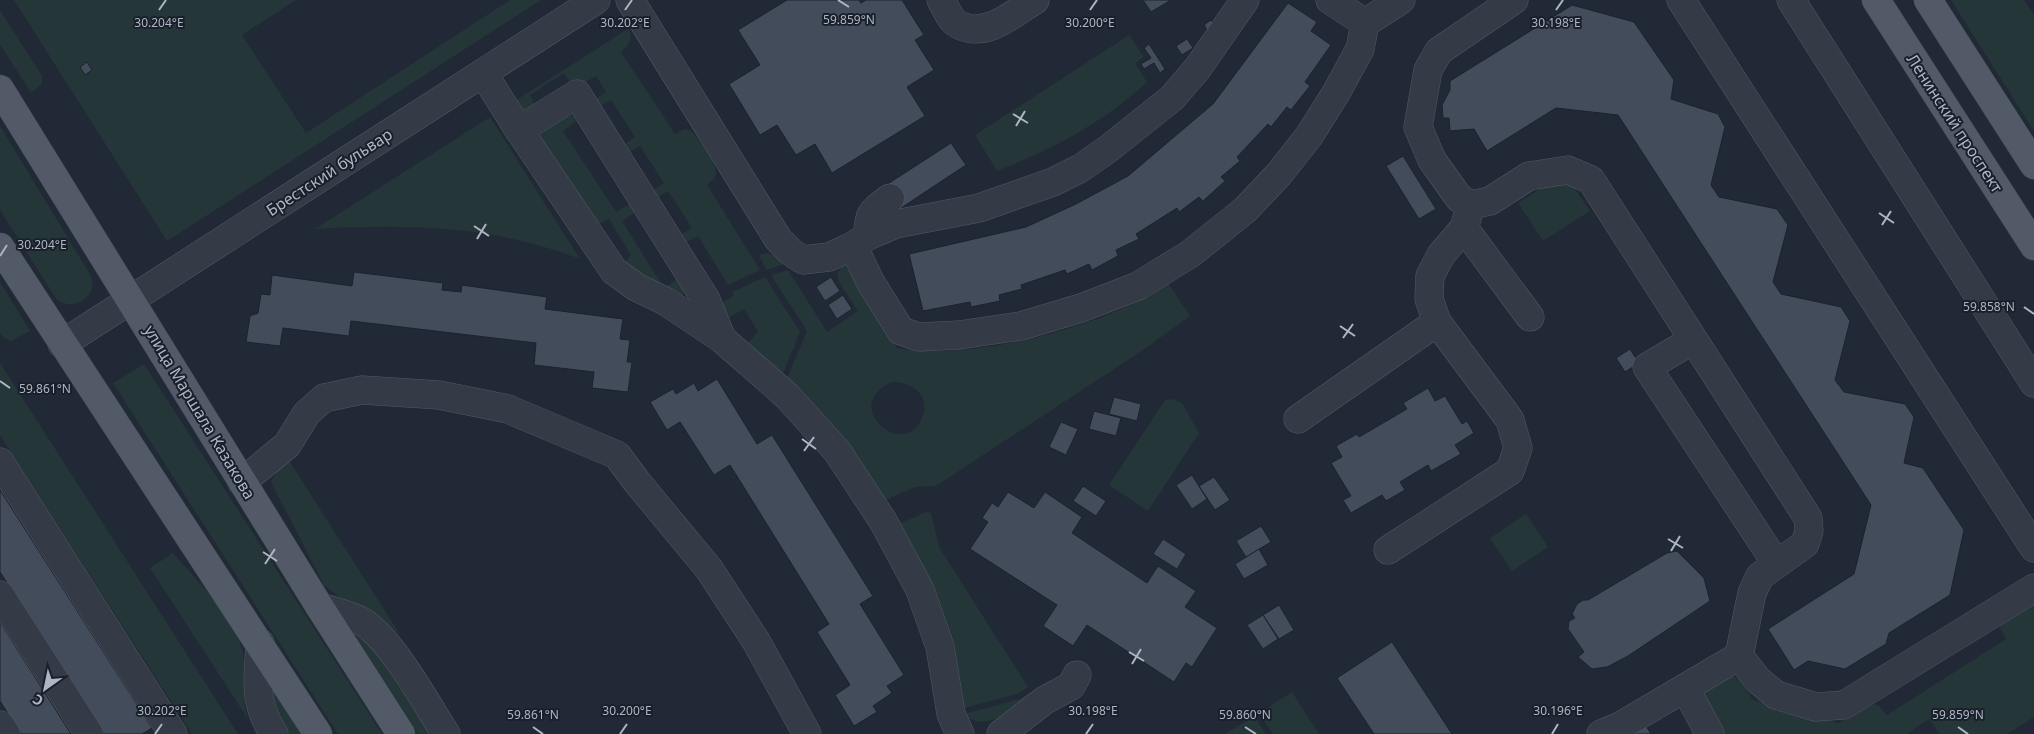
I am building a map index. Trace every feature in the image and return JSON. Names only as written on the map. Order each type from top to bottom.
[{"type":"main road","name":"Ленинский проспект","points":[[1876,0],[2034,246]]},
{"type":"main road","points":[[1928,0],[2034,165]]},
{"type":"main road","name":"улица Маршала Казакова","points":[[0,89],[319,606],[401,734]]},
{"type":"main road","points":[[0,247],[318,734]]},
{"type":"street","name":"Брестский бульвар","points":[[62,344],[596,0]]},
{"type":"street","points":[[630,0],[778,239],[791,252],[803,260],[829,257],[896,224],[979,208],[1054,182],[1081,168],[1172,98],[1197,69],[1245,0]]},
{"type":"street","points":[[941,0],[955,23],[972,29],[992,27],[1035,0]]},
{"type":"street","points":[[1330,0],[1365,23]]},
{"type":"street","points":[[890,198],[868,218],[860,241],[871,283],[901,331],[919,337],[959,335],[1021,326],[1081,308],[1138,286],[1190,254],[1245,210],[1279,174],[1309,136],[1336,93],[1360,50],[1365,23],[1401,0]]},
{"type":"street","points":[[1514,0],[1439,51],[1428,70],[1418,127],[1432,160],[1459,198],[1467,216],[1530,317]]},
{"type":"street","points":[[1681,0],[2034,548]]},
{"type":"street","points":[[1791,0],[2034,383]]},
{"type":"street","points":[[483,73],[614,272],[636,287],[665,301],[722,339],[787,396],[827,439],[850,468],[883,521],[920,590],[940,647],[951,714],[960,734]]},
{"type":"street","points":[[519,130],[577,94],[706,300],[722,339]]},
{"type":"street","points":[[1388,550],[1510,471],[1518,448],[1510,420],[1437,322],[1429,299],[1430,276],[1441,255],[1467,216],[1529,176],[1568,170],[1591,180],[1808,518],[1810,531],[1805,544],[1760,576],[1752,593],[1739,656],[1622,725],[1601,734]]},
{"type":"street","points":[[1298,419],[1437,322]]},
{"type":"street","points":[[1693,340],[1647,367],[1776,563]]},
{"type":"street","points":[[242,482],[287,446],[307,413],[324,398],[362,390],[439,395],[508,409],[617,456],[709,569],[756,641],[807,734]]},
{"type":"street","points":[[0,462],[173,734]]},
{"type":"street","points":[[1739,656],[1758,680],[1776,695],[1816,707],[1844,705],[2034,588]]},
{"type":"street","points":[[0,595],[89,734]]},
{"type":"street","points":[[319,606],[360,620],[376,632],[390,647],[446,734]]},
{"type":"street","points":[[260,643],[257,685],[259,702],[266,722],[274,734]]},
{"type":"street","points":[[1001,734],[1045,700],[1071,686],[1077,675]]},
{"type":"street","points":[[1685,688],[1710,734]]},
{"type":"street","points":[[0,725],[6,734]]},
{"type":"shaded area","points":[[14,0],[296,0],[242,35],[306,133],[510,0],[541,0],[167,241]]},
{"type":"shaded area","points":[[1951,0],[2024,0],[2034,15],[2034,131]]},
{"type":"shaded area","points":[[0,10],[42,76],[42,84],[31,93],[0,44]]},
{"type":"shaded area","points":[[628,29],[631,38],[621,52],[675,134],[685,129],[692,132],[707,152],[716,172],[714,178],[707,185],[760,270],[728,285],[698,236],[685,243],[680,235],[692,228],[668,191],[657,198],[651,191],[664,183],[640,146],[628,153],[624,145],[635,137],[611,100],[599,107],[594,100],[606,92],[596,76],[577,87],[572,86],[564,73],[530,95],[535,107],[527,116],[513,102]]},
{"type":"shaded area","points":[[1129,35],[1144,57],[1135,63],[1147,82],[1113,110],[1076,134],[1038,154],[997,171],[975,135]]},
{"type":"shaded area","points":[[567,115],[575,117],[575,122],[563,131],[616,212],[628,205],[631,205],[635,210],[634,213],[622,221],[664,288],[679,280],[684,287],[684,293],[679,299],[626,265],[626,261],[631,255],[609,219],[596,225],[537,137],[544,129]]},
{"type":"shaded area","points":[[490,117],[580,259],[514,239],[449,229],[350,227],[315,229]]},
{"type":"shaded area","points":[[0,126],[91,276],[91,291],[82,301],[68,304],[61,302],[55,297],[0,210]]},
{"type":"shaded area","points":[[1562,180],[1573,186],[1590,211],[1543,241],[1518,203],[1549,183]]},
{"type":"shaded area","points":[[768,253],[778,257],[784,264],[766,270],[759,255]]},
{"type":"shaded area","points":[[844,263],[897,348],[924,351],[953,350],[1017,342],[1079,325],[1107,315],[1136,302],[1168,283],[1190,316],[1146,348],[936,486],[915,487],[881,502],[785,383],[807,331],[771,275],[788,270],[827,332],[858,311],[839,282],[837,274]],"holes":[[[892,382],[900,383],[918,392],[924,403],[922,418],[914,430],[903,434],[891,432],[880,426],[873,416],[872,404],[877,392]]]},
{"type":"shaded area","points":[[765,277],[800,332],[781,378],[746,345],[758,332],[744,309],[730,317],[727,316],[721,304],[734,295],[732,292]]},
{"type":"shaded area","points":[[0,282],[30,331],[11,341],[4,338],[0,333]]},
{"type":"shaded area","points":[[0,363],[238,734],[192,734],[0,435]]},
{"type":"shaded area","points":[[144,364],[382,734],[338,734],[113,383]]},
{"type":"shaded area","points":[[1173,399],[1182,403],[1199,433],[1148,511],[1109,485],[1165,400]]},
{"type":"shaded area","points":[[288,459],[401,636],[380,616],[343,600],[324,585],[271,482],[277,471]]},
{"type":"shaded area","points":[[926,512],[931,513],[939,547],[1028,687],[1017,694],[960,709],[899,524]]},
{"type":"shaded area","points":[[1526,514],[1548,547],[1512,571],[1490,538]]},
{"type":"shaded area","points":[[173,553],[224,613],[239,640],[244,662],[245,703],[248,719],[150,568]]},
{"type":"shaded area","points":[[2034,600],[2034,717],[2007,734],[1940,734],[1929,719],[1907,734],[1691,734],[1699,694],[1731,675],[1740,680],[1753,700],[1838,723],[1874,704],[1879,706],[1887,715],[2006,639],[2000,624]]},
{"type":"shaded area","points":[[356,637],[364,641],[385,663],[431,734],[418,734]]},
{"type":"shaded area","points":[[273,689],[302,734],[290,734],[274,707]]},
{"type":"shaded area","points":[[1031,692],[1035,697],[1000,718],[980,721],[972,720],[964,714],[1020,699]]},
{"type":"shaded area","points":[[1292,692],[1319,734],[1273,734],[1259,713]]},
{"type":"shaded area","points":[[1254,716],[1266,734],[1225,734]]},
{"type":"building","points":[[787,0],[859,0],[861,3],[866,0],[902,0],[924,35],[915,40],[934,70],[907,87],[925,116],[832,173],[815,144],[796,155],[777,125],[760,135],[729,84],[760,65],[738,30]]},
{"type":"building","points":[[1143,0],[1171,0],[1151,12]]},
{"type":"building","points":[[1288,3],[1317,22],[1311,31],[1331,45],[1305,82],[1310,86],[1291,110],[1287,107],[1271,127],[1268,124],[1237,157],[1240,161],[1221,177],[1225,181],[1203,201],[1199,197],[1179,212],[1177,208],[1136,234],[1139,239],[1116,250],[1118,256],[1092,270],[1089,264],[1067,274],[1065,270],[1021,285],[1022,289],[999,295],[1000,301],[971,307],[970,302],[923,311],[909,254],[1026,227],[1076,204],[1128,176],[1213,104]]},
{"type":"building","points":[[1572,5],[1634,22],[1674,80],[1671,99],[1718,114],[1725,127],[1711,185],[1719,197],[1777,209],[1788,225],[1773,282],[1781,294],[1841,307],[1850,321],[1835,380],[1844,392],[1905,404],[1914,417],[1904,463],[1923,468],[1964,530],[1950,595],[1889,633],[1886,644],[1845,669],[1808,661],[1794,670],[1768,629],[1854,574],[1871,505],[1618,115],[1556,108],[1487,151],[1474,129],[1450,131],[1449,118],[1443,118],[1442,105],[1450,90],[1450,81]]},
{"type":"building","points":[[1211,20],[1215,26],[1208,31],[1204,25]]},
{"type":"building","points":[[1187,39],[1193,48],[1182,55],[1176,46]]},
{"type":"building","points":[[1149,44],[1165,69],[1160,73],[1154,63],[1144,69],[1141,64],[1151,58],[1144,48]]},
{"type":"building","points":[[87,62],[92,70],[85,75],[80,67]]},
{"type":"building","points":[[951,143],[966,165],[898,210],[883,187]]},
{"type":"building","points":[[1403,156],[1436,209],[1419,219],[1386,166]]},
{"type":"building","points":[[354,272],[443,283],[442,290],[461,292],[462,285],[547,297],[545,309],[623,319],[620,339],[630,340],[627,362],[632,362],[628,392],[592,388],[594,372],[534,365],[536,343],[351,321],[349,336],[283,328],[280,346],[246,342],[250,316],[258,313],[261,294],[270,295],[272,275],[352,286]]},
{"type":"building","points":[[831,277],[840,291],[825,301],[816,287]]},
{"type":"building","points":[[843,295],[852,309],[837,319],[828,305]]},
{"type":"building","points":[[1630,349],[1639,363],[1625,372],[1616,358]]},
{"type":"building","points":[[717,379],[757,444],[772,435],[873,596],[860,604],[904,675],[887,686],[892,693],[873,706],[877,712],[854,726],[835,695],[850,685],[817,632],[829,624],[730,465],[714,475],[680,422],[667,430],[650,402],[673,389],[676,394],[694,383],[698,391]]},
{"type":"building","points":[[1428,388],[1435,401],[1445,396],[1462,424],[1467,421],[1474,433],[1455,445],[1461,454],[1431,471],[1428,465],[1400,482],[1405,490],[1386,501],[1382,495],[1351,513],[1343,500],[1351,496],[1331,463],[1342,457],[1336,446],[1357,434],[1359,437],[1407,409],[1403,403]]},
{"type":"building","points":[[1114,397],[1141,404],[1137,421],[1109,414]]},
{"type":"building","points":[[1094,411],[1121,418],[1116,436],[1089,429]]},
{"type":"building","points":[[1061,422],[1078,429],[1066,455],[1049,447]]},
{"type":"building","points":[[1192,475],[1207,499],[1192,509],[1176,485]]},
{"type":"building","points":[[1214,477],[1230,500],[1215,510],[1199,486]]},
{"type":"building","points":[[1083,486],[1106,501],[1096,516],[1073,501]]},
{"type":"building","points":[[0,490],[152,728],[142,734],[104,734],[0,572]]},
{"type":"building","points":[[1008,492],[1034,508],[1045,492],[1082,517],[1072,533],[1147,583],[1158,566],[1196,591],[1185,607],[1217,628],[1192,667],[1186,663],[1174,682],[1087,625],[1073,646],[1043,626],[1057,605],[970,549],[988,522],[982,518],[992,503],[998,507]]},
{"type":"building","points":[[1261,526],[1271,542],[1246,557],[1236,541]]},
{"type":"building","points":[[1163,539],[1186,554],[1177,569],[1153,554]]},
{"type":"building","points":[[1259,549],[1268,565],[1244,579],[1235,564]]},
{"type":"building","points":[[1677,551],[1704,578],[1710,601],[1628,656],[1607,667],[1592,669],[1578,657],[1584,652],[1568,629],[1569,621],[1575,618],[1572,614],[1577,604],[1583,600],[1588,600],[1667,553]]},
{"type":"building","points":[[1279,605],[1294,630],[1279,639],[1263,615]]},
{"type":"building","points":[[1263,615],[1278,639],[1263,649],[1247,625]]},
{"type":"building","points":[[0,622],[71,734],[21,734],[0,701]]},
{"type":"building","points":[[1392,642],[1452,734],[1374,734],[1337,678]]},
{"type":"building","points":[[1645,724],[1651,734],[1630,734]]}]
